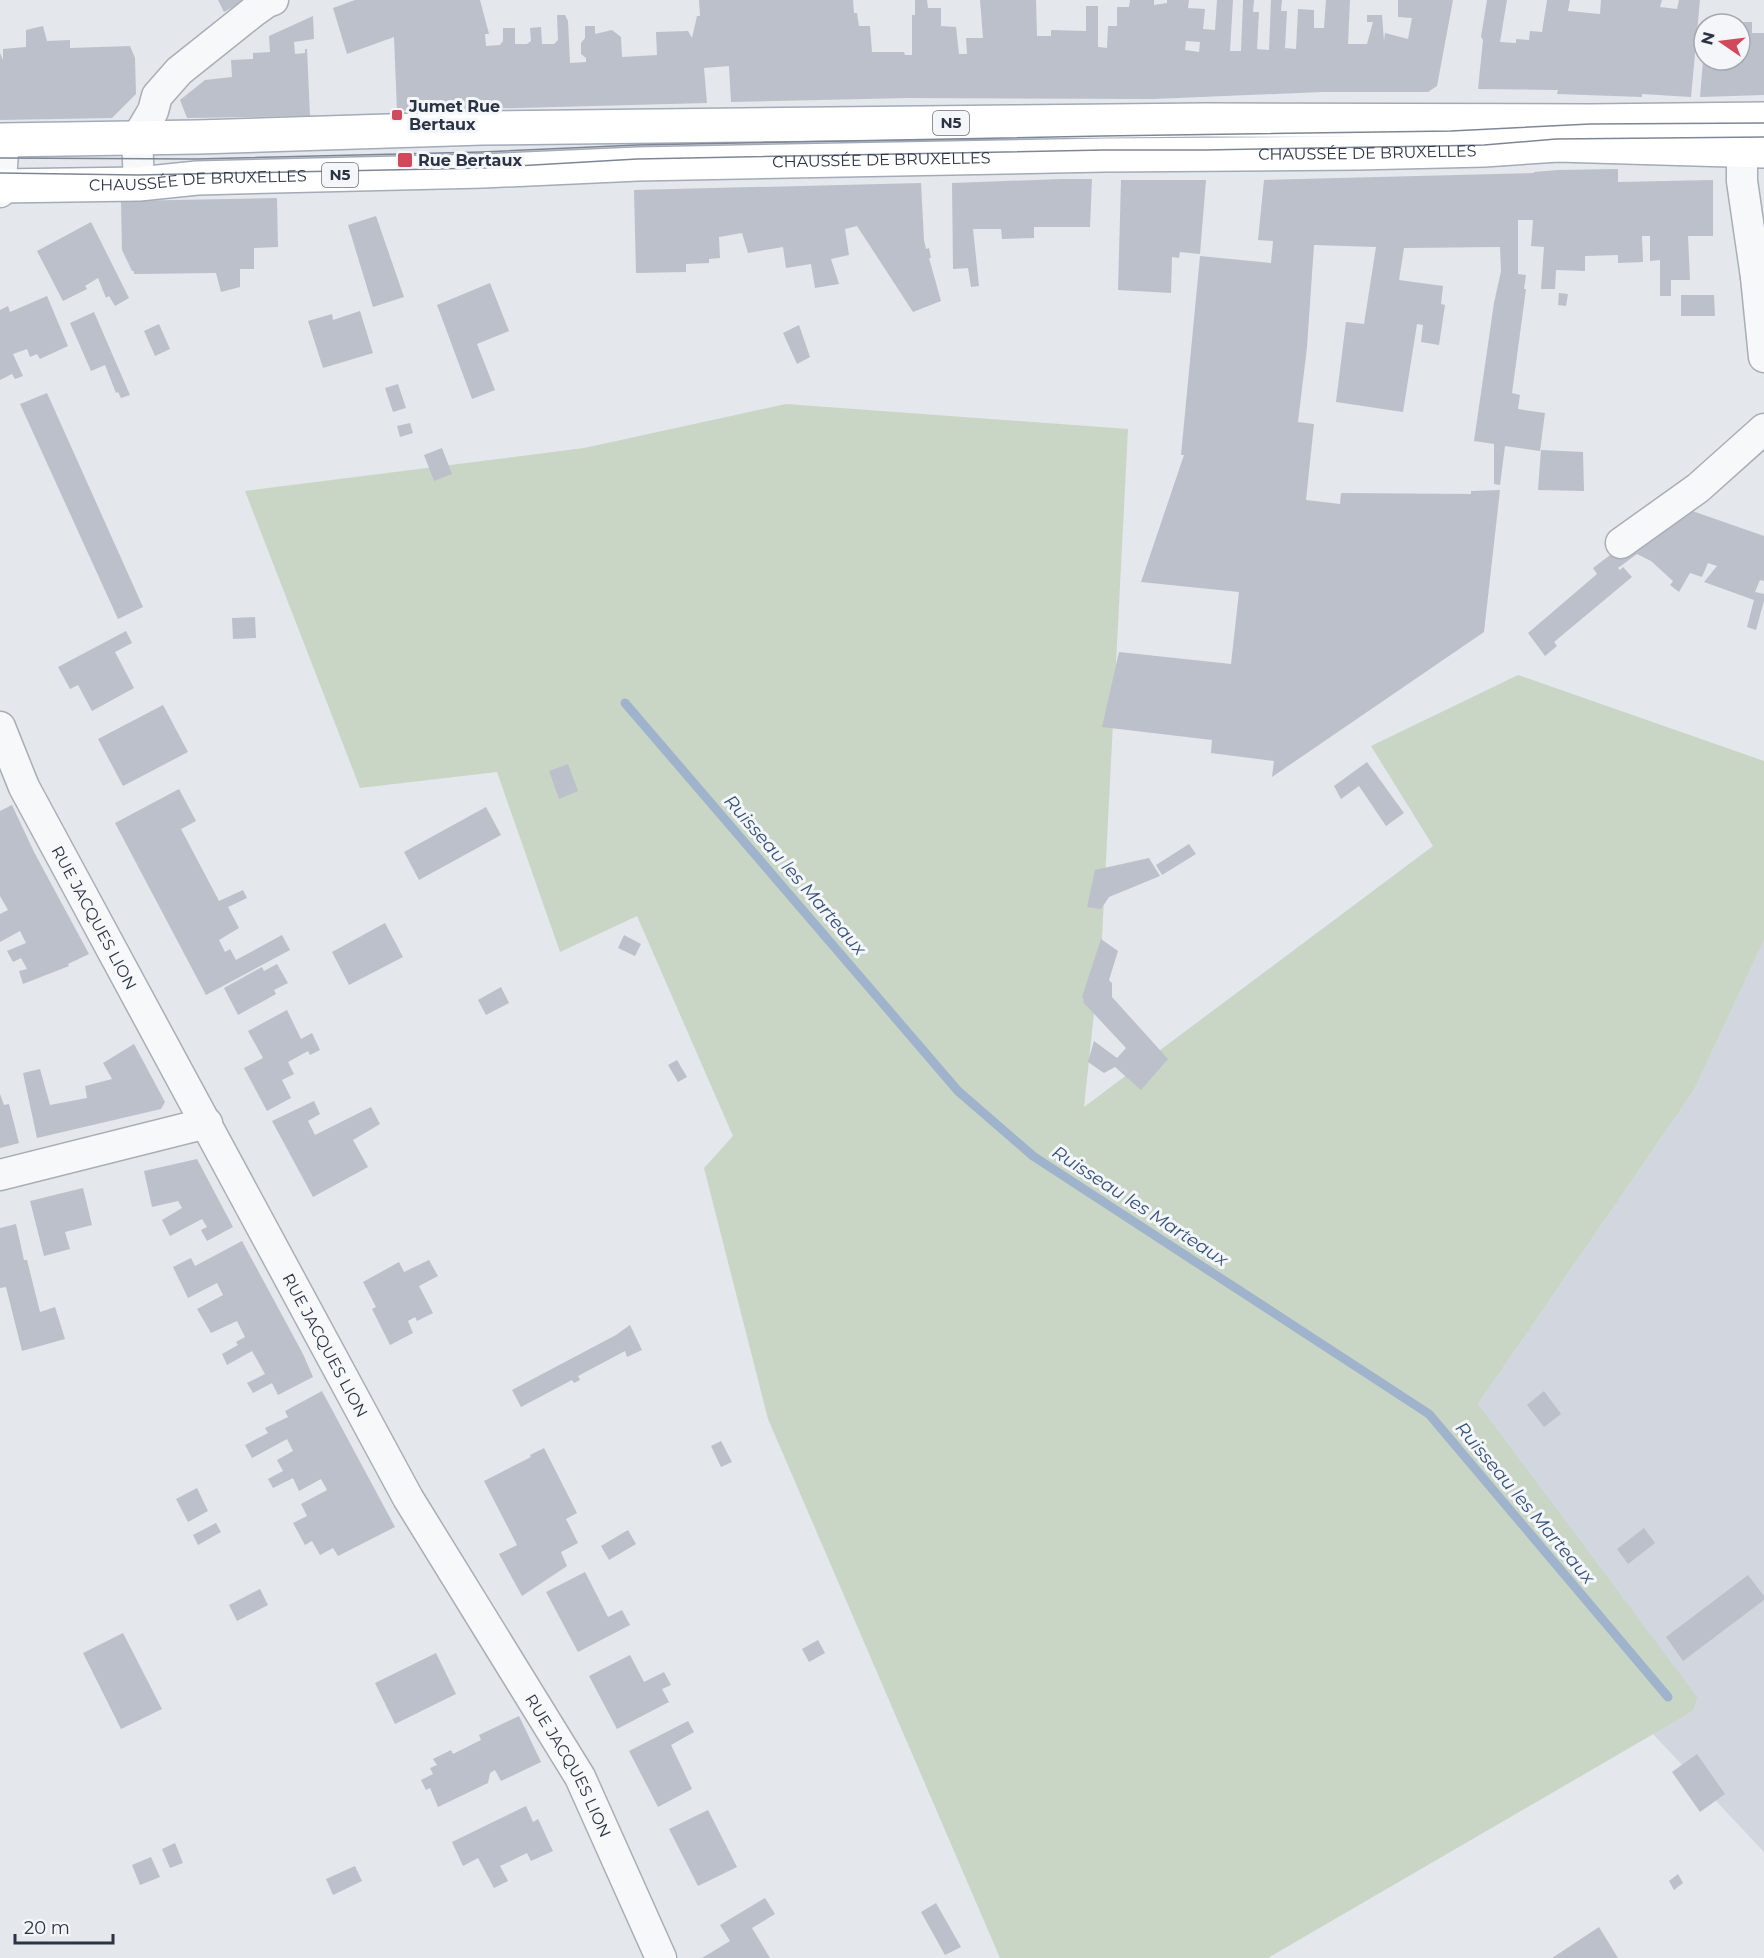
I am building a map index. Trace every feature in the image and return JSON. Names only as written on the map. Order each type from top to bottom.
[{"type":"main road","name":"CHAUSSÉE DE BRUXELLES","points":[[2,140],[482,128],[1012,122],[1764,119]]},
{"type":"main road","name":"CHAUSSÉE DE BRUXELLES","points":[[0,186],[139,184],[198,178],[483,171],[650,164],[1104,155],[1357,153],[1590,145],[1753,151]]},
{"type":"street","points":[[139,184],[137,138],[153,111],[157,96],[179,71],[267,2],[273,0]]},
{"type":"street","points":[[0,192],[2,140]]},
{"type":"street","points":[[1753,151],[1742,182],[1760,279],[1764,357]]},
{"type":"street","points":[[1621,543],[1698,488],[1764,429]]},
{"type":"street","name":"RUE JACQUES LION","points":[[0,727],[12,793],[207,1123],[408,1498],[580,1777],[661,1958]]},
{"type":"street","points":[[0,1174],[207,1123]]},
{"type":"shaded area","points":[[1764,940],[1764,1852],[1653,1734],[1693,1711],[1478,1404],[1694,1090]]},
{"type":"green space","points":[[786,404],[1128,429],[1102,938],[1084,1107],[1433,846],[1371,746],[1518,675],[1764,761],[1764,940],[1694,1090],[1478,1404],[1697,1697],[1693,1711],[1268,1958],[1000,1958],[768,1419],[704,1168],[733,1136],[637,916],[560,952],[497,772],[360,788],[245,491],[584,448]]},
{"type":"building","points":[[218,0],[245,0],[224,12]]},
{"type":"building","points":[[355,0],[480,0],[489,34],[485,34],[486,46],[500,45],[503,41],[503,28],[515,28],[515,44],[527,44],[531,41],[530,28],[541,27],[542,44],[554,44],[558,40],[557,15],[565,15],[568,21],[570,63],[586,62],[586,58],[581,54],[585,26],[595,26],[595,34],[612,30],[621,37],[622,57],[657,55],[656,32],[688,31],[692,38],[697,16],[700,16],[699,0],[853,0],[854,13],[857,13],[859,26],[870,26],[872,52],[904,52],[905,55],[912,55],[912,15],[915,15],[915,0],[927,0],[928,8],[941,8],[941,26],[956,27],[959,54],[967,54],[966,38],[983,38],[980,0],[1036,0],[1037,36],[1051,36],[1051,30],[1086,31],[1086,6],[1098,6],[1098,47],[1107,48],[1108,26],[1117,26],[1117,7],[1129,7],[1130,0],[1154,0],[1154,5],[1167,3],[1167,0],[1189,0],[1188,8],[1205,9],[1203,29],[1215,30],[1217,0],[1233,0],[1230,51],[1241,51],[1243,0],[1254,0],[1253,12],[1259,12],[1257,49],[1269,50],[1271,0],[1282,0],[1281,11],[1287,11],[1285,48],[1296,49],[1298,9],[1314,10],[1314,28],[1324,28],[1326,0],[1350,0],[1348,44],[1367,44],[1373,22],[1367,22],[1367,15],[1382,15],[1384,41],[1385,33],[1408,39],[1412,18],[1398,17],[1398,0],[1453,0],[1437,86],[1428,92],[1322,92],[1153,99],[908,98],[731,102],[729,66],[704,68],[707,103],[397,111],[394,37],[347,54],[333,8]],"holes":[[[1186,41],[1200,42],[1199,52],[1185,50]]]},
{"type":"building","points":[[1487,0],[1507,0],[1500,42],[1516,43],[1516,39],[1529,40],[1530,31],[1542,32],[1547,0],[1570,0],[1568,11],[1600,14],[1601,0],[1662,0],[1660,7],[1677,9],[1679,0],[1700,0],[1699,12],[1692,12],[1693,72],[1691,97],[1642,94],[1642,97],[1557,94],[1558,90],[1478,89],[1483,40],[1481,37]]},
{"type":"building","points":[[313,16],[314,39],[294,42],[295,54],[305,53],[307,49],[310,116],[187,118],[180,100],[205,80],[232,77],[231,60],[253,59],[253,53],[270,52],[269,36]]},
{"type":"building","points":[[43,26],[47,41],[70,40],[70,48],[130,46],[135,58],[136,94],[112,118],[0,120],[0,53],[3,60],[3,49],[26,47],[26,30]]},
{"type":"building","points":[[1752,33],[1764,33],[1764,95],[1700,97],[1702,72],[1752,72]]},
{"type":"building","points":[[1618,169],[1618,182],[1713,180],[1713,236],[1688,236],[1690,280],[1671,280],[1671,296],[1660,296],[1660,260],[1650,261],[1650,236],[1642,236],[1643,262],[1618,263],[1618,255],[1585,256],[1585,271],[1556,270],[1555,289],[1541,289],[1544,247],[1531,246],[1533,220],[1518,220],[1518,274],[1526,275],[1524,289],[1526,289],[1512,393],[1520,395],[1518,409],[1545,413],[1540,451],[1505,446],[1500,485],[1494,484],[1494,444],[1474,441],[1494,303],[1501,271],[1500,247],[1404,248],[1399,280],[1443,286],[1441,304],[1445,305],[1439,345],[1421,342],[1423,325],[1417,324],[1403,412],[1336,402],[1346,322],[1364,324],[1376,247],[1314,245],[1307,347],[1298,422],[1314,424],[1306,500],[1340,504],[1341,493],[1471,494],[1471,491],[1500,490],[1484,632],[1272,777],[1274,761],[1211,753],[1212,740],[1102,727],[1119,652],[1231,664],[1239,592],[1141,582],[1184,455],[1181,455],[1200,256],[1271,263],[1273,241],[1258,240],[1264,180]]},
{"type":"building","points":[[1092,179],[1090,227],[1034,227],[1034,238],[1002,239],[1001,229],[973,229],[979,286],[971,287],[968,268],[953,269],[952,183]]},
{"type":"building","points":[[1121,180],[1206,180],[1200,254],[1180,252],[1179,258],[1172,257],[1171,293],[1118,290]]},
{"type":"building","points":[[921,183],[924,240],[926,249],[929,248],[931,258],[929,258],[941,301],[913,312],[857,226],[845,229],[849,255],[831,259],[839,284],[815,288],[811,264],[786,268],[783,247],[748,253],[742,233],[719,237],[720,258],[709,259],[709,263],[686,264],[686,272],[636,273],[634,190]]},
{"type":"building","points":[[277,198],[278,247],[254,248],[254,269],[240,269],[240,287],[221,292],[216,273],[134,274],[122,250],[121,201]]},
{"type":"building","points":[[376,216],[404,297],[373,307],[348,225]]},
{"type":"building","points":[[91,222],[129,298],[115,306],[109,296],[106,298],[98,278],[85,286],[87,289],[63,301],[37,251]]},
{"type":"building","points":[[490,283],[509,331],[477,344],[495,390],[472,399],[437,305]]},
{"type":"building","points":[[1559,293],[1568,294],[1566,306],[1558,305]]},
{"type":"building","points":[[1681,295],[1714,295],[1715,316],[1681,316]]},
{"type":"building","points":[[47,296],[68,346],[40,359],[37,354],[30,357],[27,349],[13,354],[23,376],[15,379],[12,374],[0,380],[0,310],[8,306],[10,312]]},
{"type":"building","points":[[360,311],[373,353],[323,368],[308,321],[332,314],[333,320]]},
{"type":"building","points":[[94,312],[130,395],[121,398],[118,392],[116,393],[105,365],[91,371],[70,323]]},
{"type":"building","points":[[159,324],[170,349],[155,356],[144,331]]},
{"type":"building","points":[[799,325],[810,357],[797,364],[783,333]]},
{"type":"building","points":[[398,384],[406,408],[393,412],[385,388]]},
{"type":"building","points":[[47,393],[143,607],[118,619],[20,404]]},
{"type":"building","points":[[410,423],[413,433],[400,437],[397,426]]},
{"type":"building","points":[[442,448],[452,474],[434,481],[424,455]]},
{"type":"building","points":[[1541,450],[1583,452],[1584,491],[1538,490]]},
{"type":"building","points":[[1681,507],[1764,536],[1764,581],[1760,580],[1755,592],[1764,594],[1764,601],[1756,630],[1747,627],[1754,600],[1704,582],[1717,566],[1708,563],[1702,577],[1690,573],[1679,592],[1670,585],[1673,581],[1651,561],[1637,554],[1618,568],[1620,570],[1623,567],[1632,577],[1554,642],[1557,646],[1545,656],[1528,633],[1597,574],[1593,568]]},
{"type":"building","points":[[255,617],[256,638],[233,639],[232,618]]},
{"type":"building","points":[[126,631],[132,643],[115,652],[134,688],[92,711],[78,685],[70,689],[58,667]]},
{"type":"building","points":[[163,705],[188,752],[123,786],[98,739]]},
{"type":"building","points":[[1367,762],[1404,813],[1386,826],[1359,786],[1341,799],[1334,786]]},
{"type":"building","points":[[568,764],[578,791],[559,799],[549,771]]},
{"type":"building","points":[[179,789],[196,821],[181,829],[219,901],[243,890],[247,898],[228,907],[239,928],[219,940],[225,952],[230,949],[236,960],[282,935],[290,950],[206,995],[115,823]]},
{"type":"building","points":[[12,805],[34,852],[89,954],[68,964],[69,966],[23,984],[19,971],[27,969],[21,958],[13,962],[7,951],[26,943],[20,931],[0,942],[0,914],[8,910],[0,896],[0,811]]},
{"type":"building","points":[[486,807],[501,835],[419,880],[404,852]]},
{"type":"building","points":[[1189,844],[1196,854],[1162,875],[1156,865]]},
{"type":"building","points":[[1149,858],[1160,876],[1109,897],[1101,909],[1087,907],[1095,870]]},
{"type":"building","points":[[385,923],[403,957],[349,985],[332,952]]},
{"type":"building","points":[[624,935],[641,944],[635,956],[618,948]]},
{"type":"building","points":[[1101,939],[1118,951],[1109,980],[1112,983],[1112,997],[1168,1059],[1141,1090],[1115,1067],[1104,1073],[1088,1062],[1094,1041],[1117,1058],[1126,1048],[1083,1002],[1082,997]]},
{"type":"building","points":[[277,964],[288,983],[274,990],[276,994],[238,1015],[224,988],[262,967],[264,971]]},
{"type":"building","points":[[501,987],[509,1003],[486,1015],[478,1000]]},
{"type":"building","points":[[287,1010],[301,1039],[312,1033],[320,1050],[310,1055],[308,1051],[288,1062],[294,1074],[282,1080],[291,1098],[267,1111],[244,1068],[263,1058],[248,1031]]},
{"type":"building","points":[[134,1044],[165,1102],[161,1109],[37,1138],[23,1073],[40,1069],[50,1105],[87,1098],[85,1086],[112,1079],[103,1063]]},
{"type":"building","points":[[677,1060],[687,1077],[678,1082],[668,1065]]},
{"type":"building","points":[[0,1094],[4,1105],[9,1104],[19,1143],[0,1148]]},
{"type":"building","points":[[314,1101],[320,1114],[308,1121],[315,1135],[371,1107],[380,1124],[353,1140],[368,1167],[313,1197],[272,1121]]},
{"type":"building","points":[[197,1159],[233,1227],[207,1241],[201,1230],[207,1227],[202,1219],[170,1236],[162,1220],[182,1208],[178,1201],[152,1207],[144,1171]]},
{"type":"building","points":[[83,1188],[92,1225],[65,1232],[70,1249],[44,1256],[30,1201]]},
{"type":"building","points":[[16,1224],[40,1312],[55,1307],[65,1339],[22,1351],[6,1287],[0,1288],[0,1228]]},
{"type":"building","points":[[242,1241],[313,1377],[278,1395],[272,1383],[253,1393],[247,1383],[265,1374],[252,1351],[227,1365],[222,1354],[238,1345],[236,1342],[245,1337],[237,1321],[211,1333],[197,1309],[223,1295],[217,1283],[188,1298],[173,1267],[191,1258],[195,1266]]},
{"type":"building","points":[[429,1260],[438,1276],[419,1286],[433,1313],[417,1321],[415,1317],[408,1321],[413,1333],[390,1345],[372,1309],[376,1307],[363,1282],[399,1262],[404,1272]]},
{"type":"building","points":[[630,1325],[642,1350],[627,1357],[625,1351],[578,1376],[580,1380],[574,1383],[572,1380],[521,1407],[512,1390],[616,1335]]},
{"type":"building","points":[[322,1391],[395,1527],[338,1556],[333,1548],[320,1555],[312,1541],[305,1545],[293,1523],[307,1516],[301,1504],[327,1490],[321,1479],[299,1491],[293,1478],[273,1488],[268,1479],[283,1471],[277,1460],[293,1451],[287,1439],[252,1458],[245,1445],[268,1433],[265,1428],[288,1417],[285,1411]]},
{"type":"building","points":[[1544,1391],[1561,1414],[1544,1427],[1527,1405]]},
{"type":"building","points":[[721,1441],[732,1462],[721,1467],[711,1446]]},
{"type":"building","points":[[544,1448],[577,1513],[566,1519],[578,1543],[561,1552],[567,1566],[522,1596],[499,1554],[517,1545],[484,1481]]},
{"type":"building","points":[[197,1488],[208,1511],[188,1522],[176,1499]]},
{"type":"building","points":[[216,1523],[221,1532],[198,1545],[193,1535]]},
{"type":"building","points":[[1644,1528],[1655,1543],[1628,1564],[1617,1549]]},
{"type":"building","points":[[628,1530],[636,1544],[609,1560],[601,1546]]},
{"type":"building","points":[[585,1572],[608,1617],[622,1610],[630,1625],[578,1652],[546,1592]]},
{"type":"building","points":[[1748,1575],[1764,1596],[1764,1600],[1683,1661],[1666,1637]]},
{"type":"building","points":[[260,1589],[268,1605],[237,1621],[229,1605]]},
{"type":"building","points":[[123,1633],[162,1709],[121,1729],[83,1653]]},
{"type":"building","points":[[818,1640],[825,1653],[809,1662],[802,1649]]},
{"type":"building","points":[[436,1653],[456,1694],[395,1724],[375,1683]]},
{"type":"building","points":[[630,1655],[644,1682],[664,1672],[671,1685],[662,1689],[669,1702],[617,1729],[589,1676]]},
{"type":"building","points":[[519,1716],[541,1762],[501,1781],[495,1770],[490,1773],[488,1783],[438,1807],[430,1788],[426,1790],[421,1780],[433,1774],[430,1768],[437,1765],[433,1759],[451,1750],[453,1754],[481,1740],[479,1735]]},
{"type":"building","points":[[688,1721],[694,1732],[671,1745],[692,1789],[658,1807],[629,1751]]},
{"type":"building","points":[[1697,1754],[1725,1794],[1700,1812],[1672,1772]]},
{"type":"building","points":[[526,1806],[533,1822],[538,1819],[553,1851],[531,1861],[527,1853],[500,1866],[508,1881],[494,1888],[478,1858],[463,1866],[452,1842]]},
{"type":"building","points":[[708,1810],[737,1867],[698,1886],[669,1829]]},
{"type":"building","points":[[175,1843],[183,1863],[170,1868],[162,1849]]},
{"type":"building","points":[[151,1857],[160,1877],[140,1885],[132,1865]]},
{"type":"building","points":[[355,1866],[362,1881],[333,1895],[326,1879]]},
{"type":"building","points":[[1678,1874],[1683,1883],[1674,1890],[1669,1881]]},
{"type":"building","points":[[765,1898],[775,1914],[752,1928],[770,1958],[702,1958],[730,1941],[720,1925]]},
{"type":"building","points":[[936,1903],[961,1947],[945,1955],[921,1912]]},
{"type":"building","points":[[1599,1927],[1618,1958],[1552,1958]]},
{"type":"waterway","name":"Ruisseau les Marteaux","points":[[625,703],[958,1091],[1033,1156],[1429,1414],[1668,1697]]},
{"type":"tram line","points":[[0,158],[197,159],[482,152],[637,145],[1451,131],[1590,124],[1764,123]]},
{"type":"tram line","points":[[0,173],[138,175],[483,168],[637,159],[1436,146],[1556,139],[1764,137]]},
{"type":"place","name":"Jumet Rue Bertaux","points":[[397,115]]},
{"type":"place","name":"Rue Bertaux","points":[[405,160]]}]
